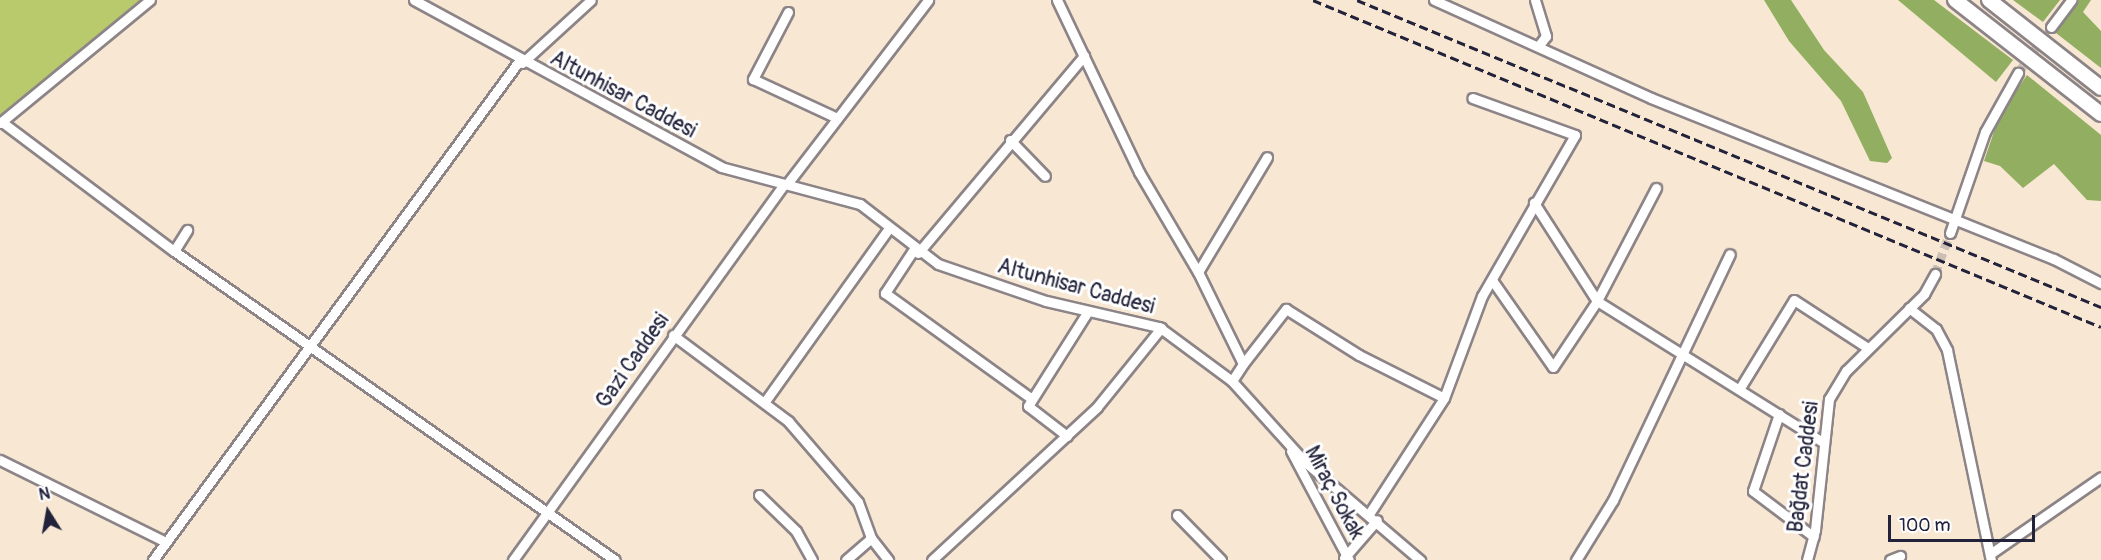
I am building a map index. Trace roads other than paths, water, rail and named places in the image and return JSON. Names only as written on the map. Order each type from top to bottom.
[{"type":"highway","points":[[1954,0],[2101,114]]},
{"type":"highway","points":[[1989,0],[2101,88]]},
{"type":"street","points":[[150,0],[1,123],[174,250],[312,344],[546,515],[615,560]]},
{"type":"street","name":"Altunhisar Caddesi","points":[[414,0],[521,62],[721,167],[847,197],[916,251],[988,283],[1161,328],[1232,381],[1287,444],[1377,520]]},
{"type":"street","points":[[153,560],[521,62],[591,0]]},
{"type":"street","name":"Gazi Caddesi","points":[[513,560],[673,335],[785,184],[928,0]]},
{"type":"street","points":[[1058,0],[1139,172],[1198,272],[1243,364]]},
{"type":"street","points":[[1434,0],[1540,44],[1651,99],[2101,283]]},
{"type":"street","points":[[1534,0],[1546,31],[1540,44]]},
{"type":"street","points":[[2051,27],[2071,0]]},
{"type":"street","points":[[788,12],[753,79],[837,118]]},
{"type":"street","points":[[1032,399],[885,293],[916,251],[1084,56]]},
{"type":"street","points":[[1950,233],[1994,111],[2018,73]]},
{"type":"street","points":[[1369,513],[1444,398],[1492,280],[1534,203],[1575,135],[1472,98]]},
{"type":"street","points":[[1010,140],[1045,176]]},
{"type":"street","points":[[1198,272],[1267,157]]},
{"type":"street","points":[[1492,280],[1553,367],[1596,301],[1656,188]]},
{"type":"street","points":[[1534,203],[1596,301],[1683,356],[1740,388],[1823,442]]},
{"type":"street","points":[[766,400],[889,228]]},
{"type":"street","points":[[174,250],[186,230]]},
{"type":"street","points":[[1576,560],[1613,500],[1730,254]]},
{"type":"street","name":"Bağdat Caddesi","points":[[1807,560],[1814,537],[1829,399],[1868,348],[1909,308],[1935,274]]},
{"type":"street","points":[[1740,388],[1794,300],[1868,348]]},
{"type":"street","points":[[1909,308],[1936,329],[1947,350],[1991,557],[2101,477]]},
{"type":"street","points":[[1232,381],[1286,309],[1359,355],[1444,398]]},
{"type":"street","points":[[1067,436],[1028,406],[1088,310]]},
{"type":"street","points":[[932,560],[1067,436],[1120,382],[1161,328]]},
{"type":"street","points":[[673,335],[766,400],[852,495],[867,518],[871,538],[888,560]]},
{"type":"street","points":[[1779,414],[1753,491],[1814,537]]},
{"type":"street","name":"Miraç Sokak","points":[[1287,444],[1346,559]]},
{"type":"street","points":[[0,460],[166,542]]},
{"type":"street","points":[[759,495],[796,531],[812,560]]},
{"type":"street","points":[[1177,515],[1221,560]]},
{"type":"street","points":[[1346,559],[1377,520],[1420,560]]},
{"type":"street","points":[[846,560],[871,538]]},
{"type":"street","points":[[1890,560],[1900,556]]},
{"type":"tunnel","points":[[2018,73],[2051,27]]},
{"type":"tunnel","points":[[1935,274],[1950,233]]},
{"type":"railway","points":[[1313,0],[2101,327]]},
{"type":"railway","points":[[1357,0],[2101,307]]}]
